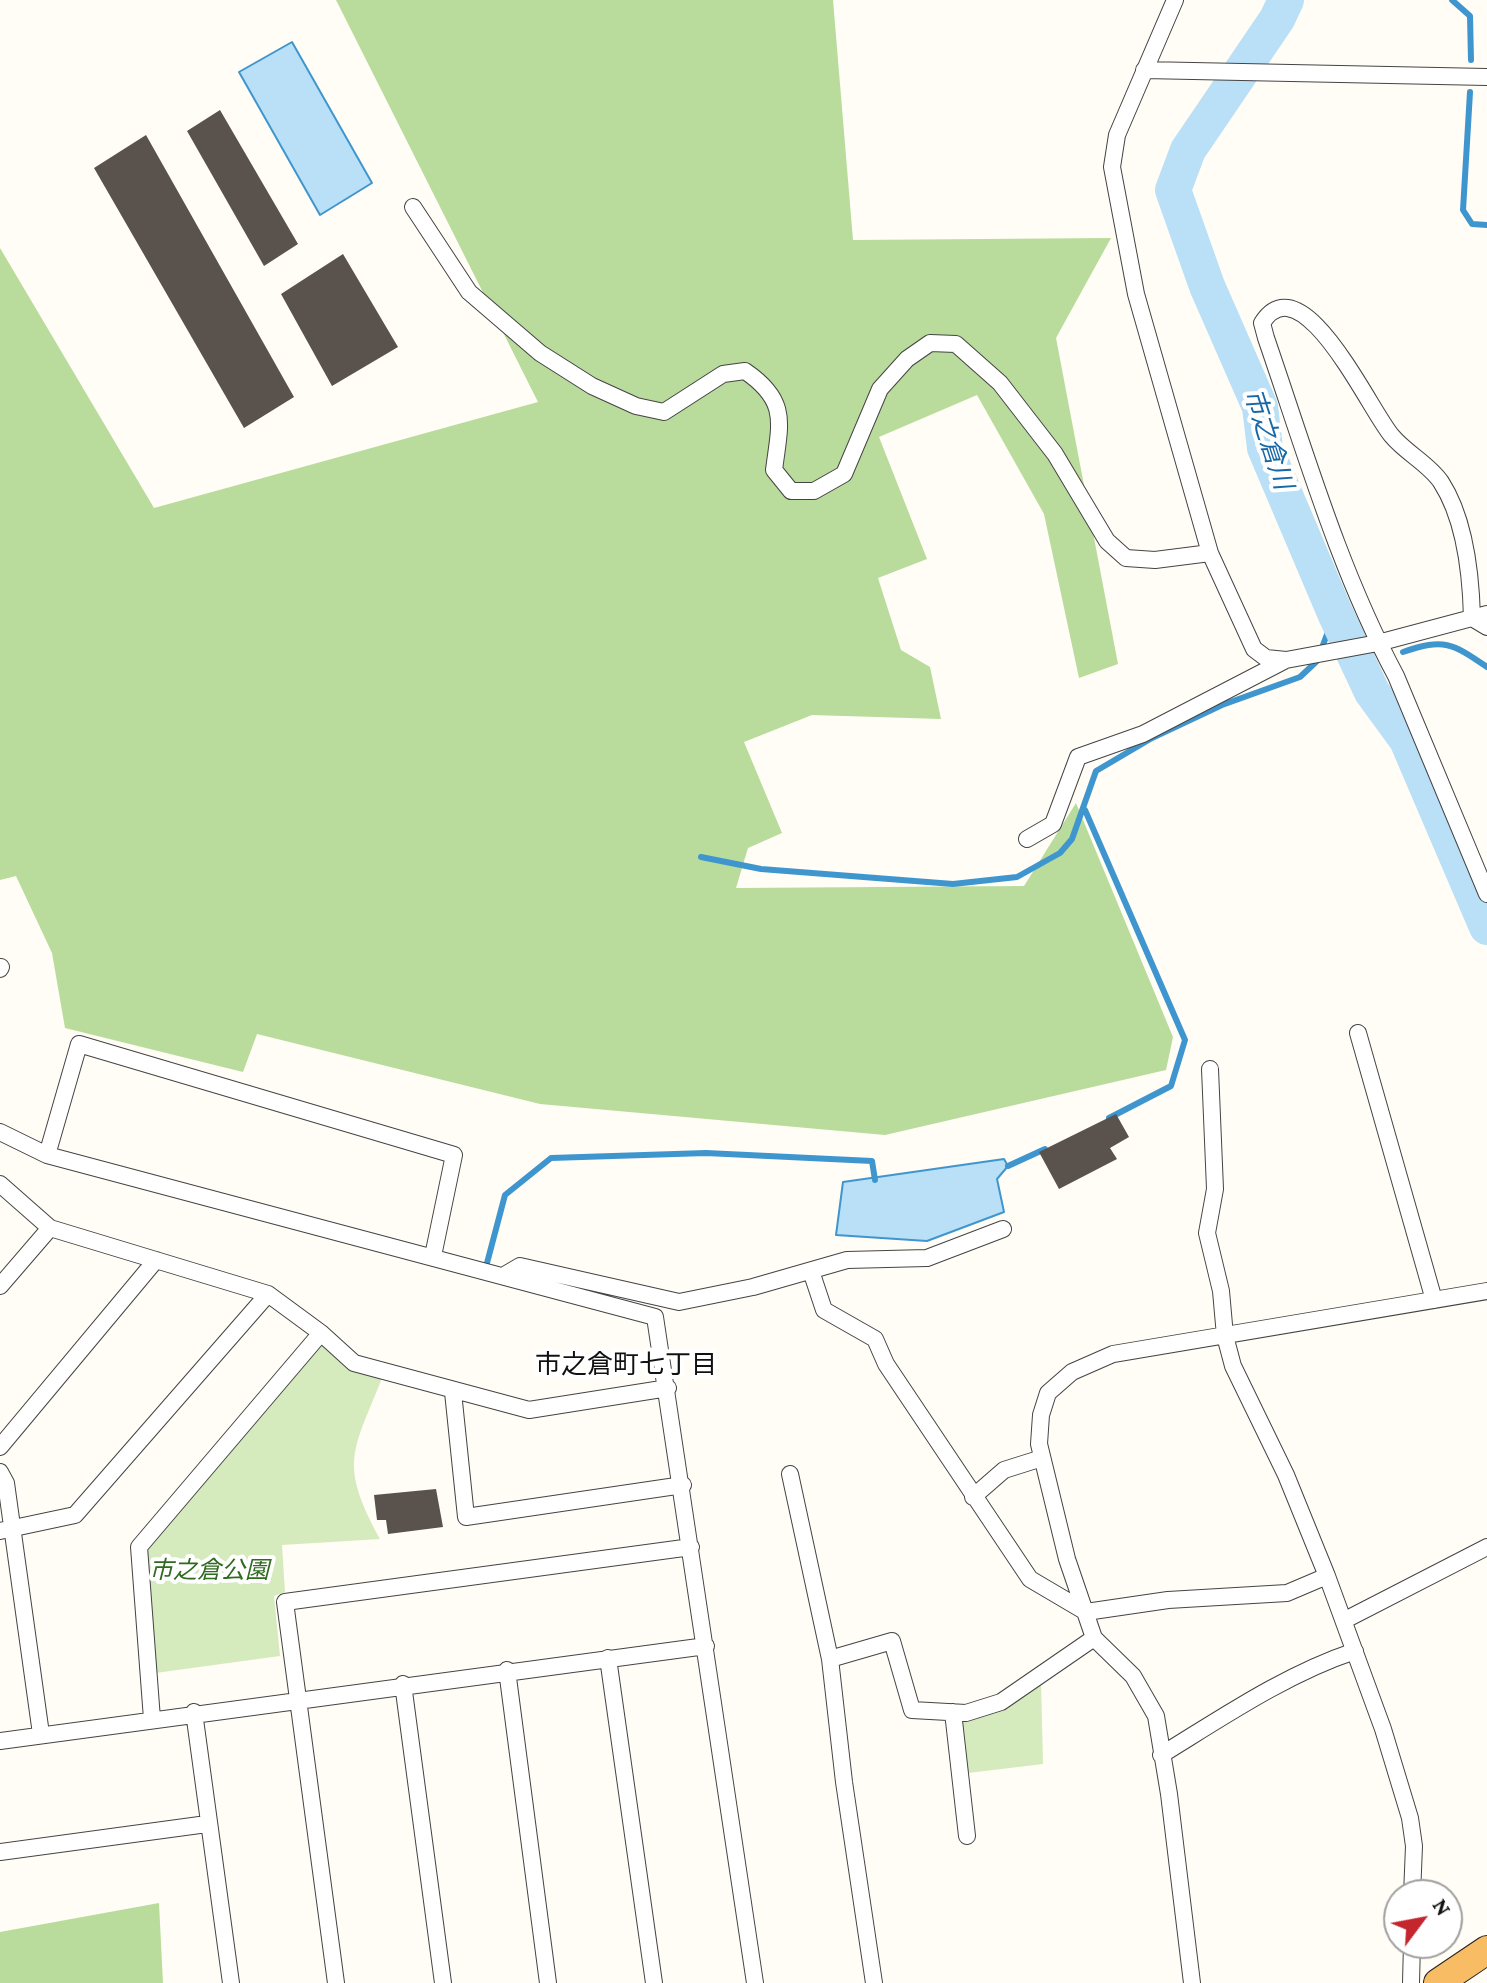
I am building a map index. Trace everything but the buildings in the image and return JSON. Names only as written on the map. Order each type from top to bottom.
[{"type":"highway","points":[[1438,1983],[1487,1950]]},
{"type":"street","points":[[1175,0],[1117,135],[1112,167],[1136,294],[1210,553],[1254,649],[1266,658],[1286,660],[1378,643],[1479,616]]},
{"type":"street","points":[[1144,70],[1211,74],[1487,77]]},
{"type":"street","points":[[413,207],[469,292],[540,353],[592,386],[636,406],[664,412],[723,374],[745,371],[769,387],[781,416],[774,470],[791,491],[814,491],[844,474],[880,389],[907,359],[930,343],[956,344],[1000,383],[1055,454],[1107,541],[1126,558],[1155,560],[1210,553]]},
{"type":"street","points":[[1487,627],[1479,616],[1471,569],[1441,482],[1392,436],[1319,327],[1302,311],[1285,307],[1269,312],[1262,323],[1321,500],[1378,643],[1396,676],[1487,894]]},
{"type":"street","points":[[1027,839],[1053,824],[1078,757],[1143,734],[1286,660]]},
{"type":"street","points":[[1358,1033],[1434,1300]]},
{"type":"street","points":[[47,1155],[79,1044],[454,1155],[433,1256]]},
{"type":"street","points":[[1210,1069],[1215,1189],[1207,1233],[1221,1291],[1225,1336],[1233,1366],[1286,1475],[1345,1620],[1410,1818],[1414,1846],[1413,1879]]},
{"type":"street","points":[[0,1132],[47,1155],[655,1317],[683,1485],[755,1983]]},
{"type":"street","points":[[0,1184],[50,1228],[268,1294],[321,1333],[354,1363],[529,1410],[668,1388]]},
{"type":"street","points":[[0,1286],[50,1228]]},
{"type":"street","points":[[503,1276],[520,1266],[679,1302],[753,1287],[847,1260],[927,1258],[1003,1229]]},
{"type":"street","points":[[0,1447],[156,1260]]},
{"type":"street","points":[[811,1271],[824,1310],[875,1339],[886,1364],[1030,1579],[1086,1612],[1168,1600],[1287,1593],[1327,1576]]},
{"type":"street","points":[[1192,1983],[1169,1794],[1156,1716],[1133,1676],[1094,1638],[1067,1559],[1042,1458],[1041,1415],[1048,1393],[1072,1372],[1113,1354],[1487,1291]]},
{"type":"street","points":[[7,1530],[75,1515],[268,1294]]},
{"type":"street","points":[[152,1719],[139,1547],[321,1333]]},
{"type":"street","points":[[453,1392],[466,1517],[683,1485]]},
{"type":"street","points":[[973,1497],[1004,1470],[1042,1458]]},
{"type":"street","points":[[0,1472],[6,1483],[7,1530],[41,1734]]},
{"type":"street","points":[[790,1474],[830,1659],[844,1782],[874,1983]]},
{"type":"street","points":[[336,1983],[285,1602],[691,1547]]},
{"type":"street","points":[[1345,1620],[1487,1547]]},
{"type":"street","points":[[830,1659],[892,1641],[912,1710],[966,1713],[1001,1702],[1094,1638]]},
{"type":"street","points":[[0,1741],[194,1712],[706,1646]]},
{"type":"street","points":[[1161,1755],[1233,1710],[1326,1661],[1355,1651]]},
{"type":"street","points":[[608,1658],[654,1983]]},
{"type":"street","points":[[507,1670],[548,1983]]},
{"type":"street","points":[[403,1684],[443,1983]]},
{"type":"street","points":[[194,1712],[231,1983]]},
{"type":"street","points":[[953,1712],[967,1836]]},
{"type":"street","points":[[0,1852],[207,1824]]},
{"type":"street","points":[[1411,1983],[1412,1959]]},
{"type":"green space","points":[[336,0],[833,0],[853,240],[1111,238],[1056,338],[1118,664],[1079,678],[1044,514],[977,395],[879,437],[927,559],[878,578],[901,650],[930,667],[941,719],[812,715],[744,742],[782,833],[748,848],[736,888],[1024,886],[1076,803],[1173,1037],[1166,1070],[885,1135],[540,1104],[257,1034],[243,1072],[65,1028],[52,953],[16,876],[0,880],[0,248],[154,508],[538,402]]},
{"type":"green space","name":"市之倉公園","points":[[321,1333],[384,1373],[358,1439],[354,1472],[358,1491],[380,1539],[282,1545],[285,1592],[274,1596],[280,1656],[148,1674],[139,1547]]},
{"type":"green space","points":[[1041,1682],[1043,1764],[968,1773],[959,1720]]},
{"type":"green space","points":[[159,1903],[163,1983],[0,1983],[0,1932]]},
{"type":"water","points":[[292,42],[372,183],[320,215],[239,72]]},
{"type":"water","points":[[1004,1159],[1008,1166],[997,1179],[1004,1212],[927,1241],[836,1235],[843,1182]]},
{"type":"waterway","name":"市之倉川","points":[[1286,0],[1277,19],[1188,150],[1173,190],[1207,286],[1260,407],[1265,448],[1335,613],[1372,692],[1407,740],[1487,927]]},
{"type":"waterway","points":[[1452,0],[1470,16],[1471,60]]},
{"type":"waterway","points":[[1470,92],[1463,210],[1472,224],[1487,225]]},
{"type":"waterway","points":[[701,857],[761,869],[953,884],[1017,877],[1060,853],[1072,839],[1096,771],[1152,738],[1222,705],[1300,677],[1317,661],[1335,613]]},
{"type":"waterway","points":[[1403,652],[1428,645],[1447,645],[1487,667]]},
{"type":"waterway","points":[[1362,666],[1369,664]]},
{"type":"waterway","points":[[1085,810],[1185,1040],[1171,1086],[1109,1118]]},
{"type":"waterway","points":[[1008,1166],[1045,1149]]},
{"type":"waterway","points":[[487,1263],[505,1195],[551,1158],[706,1153],[872,1161],[875,1180]]},
{"type":"district","name":"市之倉町七丁目","points":[[626,1365]]}]
